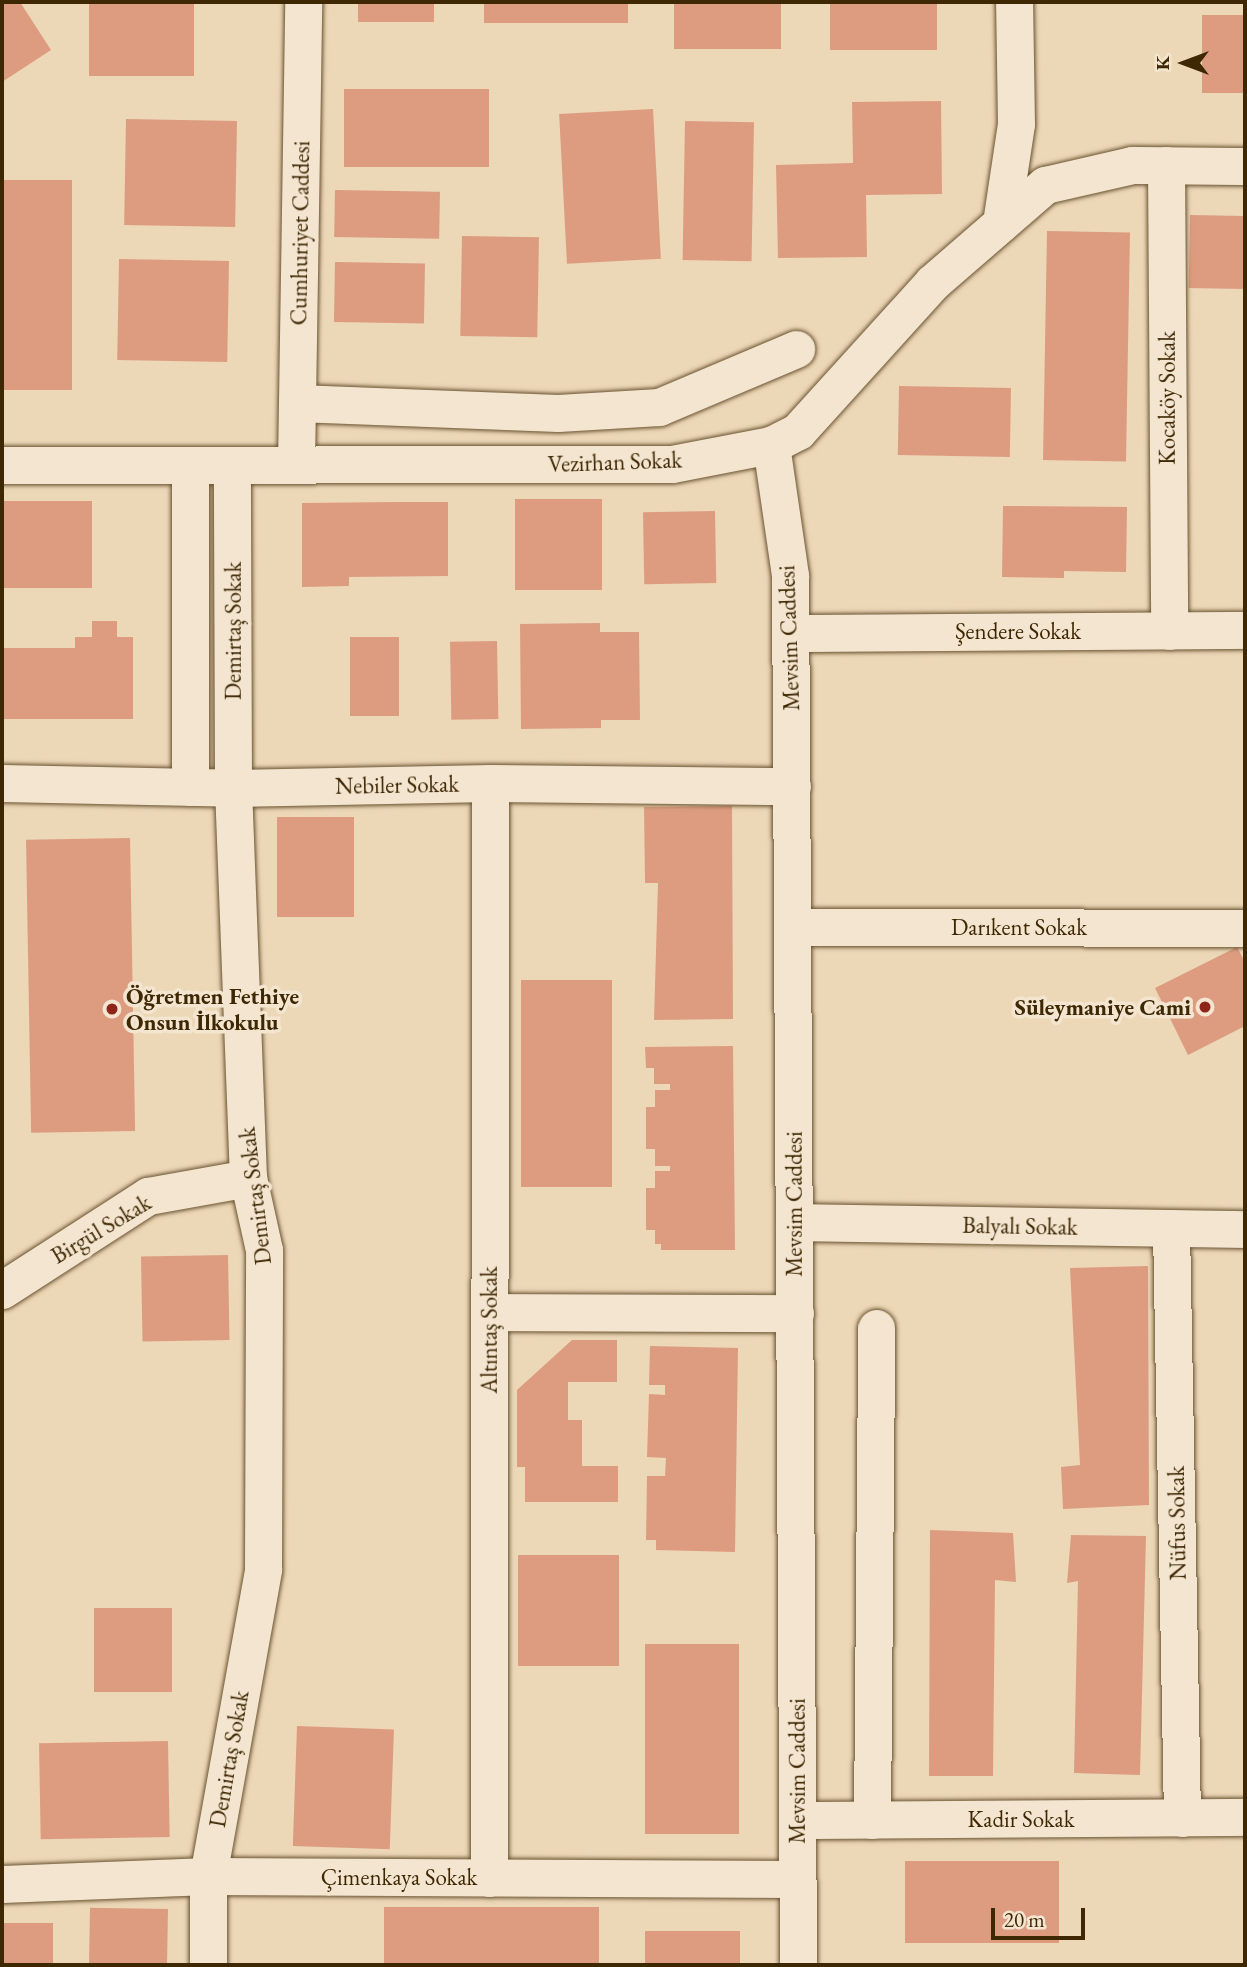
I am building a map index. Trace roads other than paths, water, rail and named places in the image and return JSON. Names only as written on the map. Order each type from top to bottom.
[{"type":"street","name":"Cumhuriyet Caddesi","points":[[296,465],[303,2]]},
{"type":"street","points":[[1001,223],[1016,124],[1014,2]]},
{"type":"street","name":"Vezirhan Sokak","points":[[2,465],[672,464],[771,445],[798,431],[932,283],[1045,186],[1132,165],[1245,166]]},
{"type":"street","name":"Kocaköy Sokak","points":[[1166,165],[1169,631]]},
{"type":"street","points":[[297,403],[558,413],[659,407],[796,349]]},
{"type":"street","name":"Mevsim Caddesi","points":[[771,445],[790,576],[798,1965]]},
{"type":"street","points":[[190,465],[190,787]]},
{"type":"street","name":"Demirtaş Sokak","points":[[208,1965],[208,1876],[263,1569],[264,1250],[248,1178],[233,788],[232,465]]},
{"type":"street","name":"Şendere Sokak","points":[[790,633],[1245,630]]},
{"type":"street","name":"Nebiler Sokak","points":[[2,783],[233,788],[490,783],[792,786]]},
{"type":"street","name":"Altıntaş Sokak","points":[[489,1878],[490,783]]},
{"type":"street","name":"Darıkent Sokak","points":[[793,927],[1245,928]]},
{"type":"street","name":"Birgül Sokak","points":[[2,1290],[148,1196],[248,1178]]},
{"type":"street","name":"Balyalı Sokak","points":[[794,1222],[1245,1229]]},
{"type":"street","name":"Nüfus Sokak","points":[[1171,1228],[1182,1818]]},
{"type":"street","points":[[489,1312],[795,1313]]},
{"type":"street","points":[[872,1820],[876,1328]]},
{"type":"street","name":"Kadir Sokak","points":[[797,1820],[1245,1818]]},
{"type":"street","name":"Çimenkaya Sokak","points":[[2,1884],[208,1876],[797,1879]]},
{"type":"place","name":"Süleymaniye Cami","points":[[1205,1007]]},
{"type":"place","name":"Öğretmen Fethiye Onsun İlkokulu","points":[[112,1009]]}]
